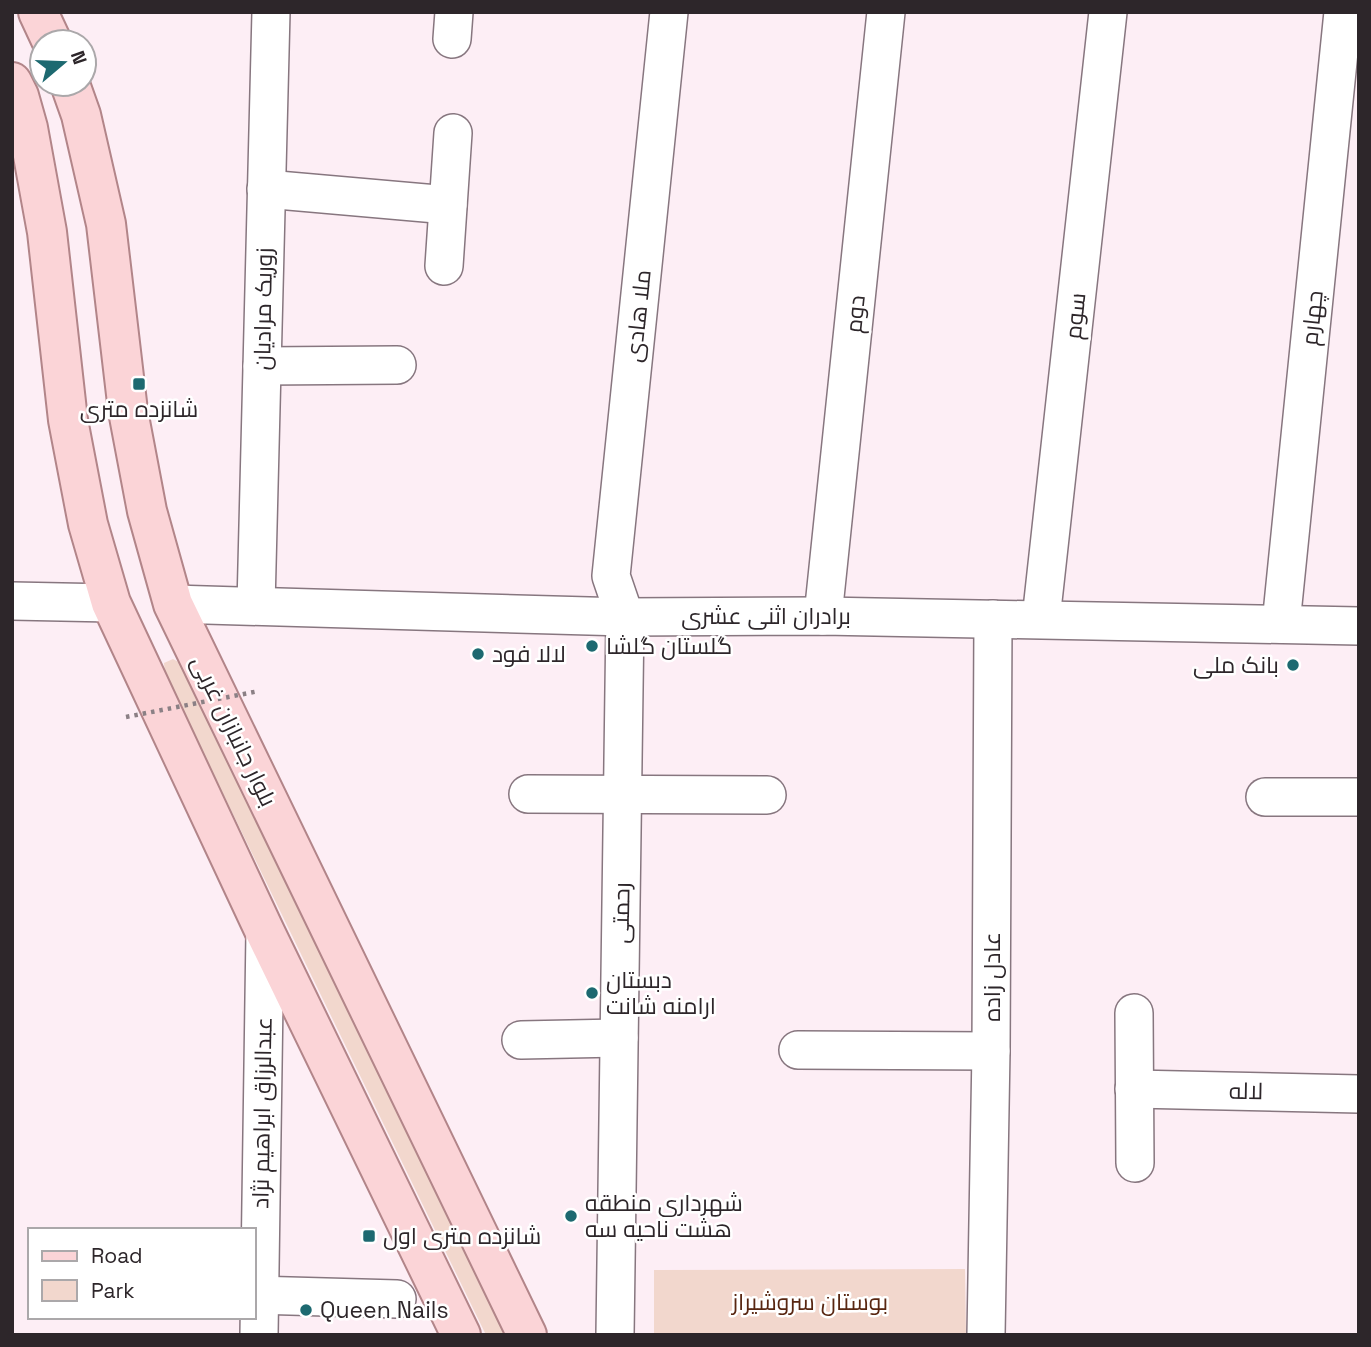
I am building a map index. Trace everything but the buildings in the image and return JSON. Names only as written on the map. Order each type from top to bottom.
[{"type":"main road","points":[[38,12],[45,28]]},
{"type":"main road","points":[[12,82],[28,128],[47,232],[68,420],[89,524],[111,603],[265,932],[461,1335]]},
{"type":"main road","name":"بلوار جانبازان غربی","points":[[75,98],[106,224],[128,411],[147,511],[173,604],[527,1335]]},
{"type":"main road","points":[[111,603],[173,604]]},
{"type":"street","name":"زوریک مرادیان","points":[[256,605],[271,12]]},
{"type":"street","name":"ملا هادی","points":[[625,617],[611,576],[669,12]]},
{"type":"street","name":"دوم","points":[[823,616],[886,12]]},
{"type":"street","name":"سوم","points":[[1041,620],[1108,12]]},
{"type":"street","name":"چهارم","points":[[1281,624],[1343,12]]},
{"type":"street","points":[[444,266],[453,133]]},
{"type":"street","points":[[267,189],[448,205]]},
{"type":"street","points":[[262,366],[397,365]]},
{"type":"street","points":[[12,601],[111,603]]},
{"type":"street","name":"برادران اثنی عشری","points":[[173,604],[625,617],[823,616],[1359,625]]},
{"type":"street","name":"رحمتی","points":[[615,1335],[625,617]]},
{"type":"street","name":"عادل زاده","points":[[986,1335],[992,1051],[993,618]]},
{"type":"street","points":[[528,794],[767,796]]},
{"type":"street","points":[[1265,797],[1359,797]]},
{"type":"street","name":"عبدالرزاق ابراهیم نژاد","points":[[259,1335],[257,1295],[265,932]]},
{"type":"street","points":[[1134,1013],[1135,1163]]},
{"type":"street","points":[[521,1040],[619,1038]]},
{"type":"street","points":[[798,1050],[992,1051]]},
{"type":"street","name":"لاله","points":[[1134,1088],[1359,1094]]},
{"type":"street","points":[[257,1295],[397,1298]]},
{"type":"path","points":[[126,717],[259,691]]},
{"type":"green space","points":[[173,659],[182,664],[509,1335],[486,1335],[165,674],[164,663]]},
{"type":"green space","name":"بوستان سروشیراز","points":[[965,1269],[966,1335],[654,1335],[654,1270]]},
{"type":"place","name":"شانزده متری","points":[[139,384]]},
{"type":"place","name":"گلستان گلشا","points":[[592,646]]},
{"type":"place","name":"لالا فود","points":[[478,654]]},
{"type":"place","name":"بانک ملی","points":[[1293,665]]},
{"type":"place","name":"دبستان ارامنه شانت","points":[[592,993]]},
{"type":"place","name":"شهرداری منطقه هشت ناحیه سه","points":[[571,1216]]},
{"type":"place","name":"شانزده متری اول","points":[[369,1236]]},
{"type":"place","name":"Queen Nails","points":[[306,1310]]}]
